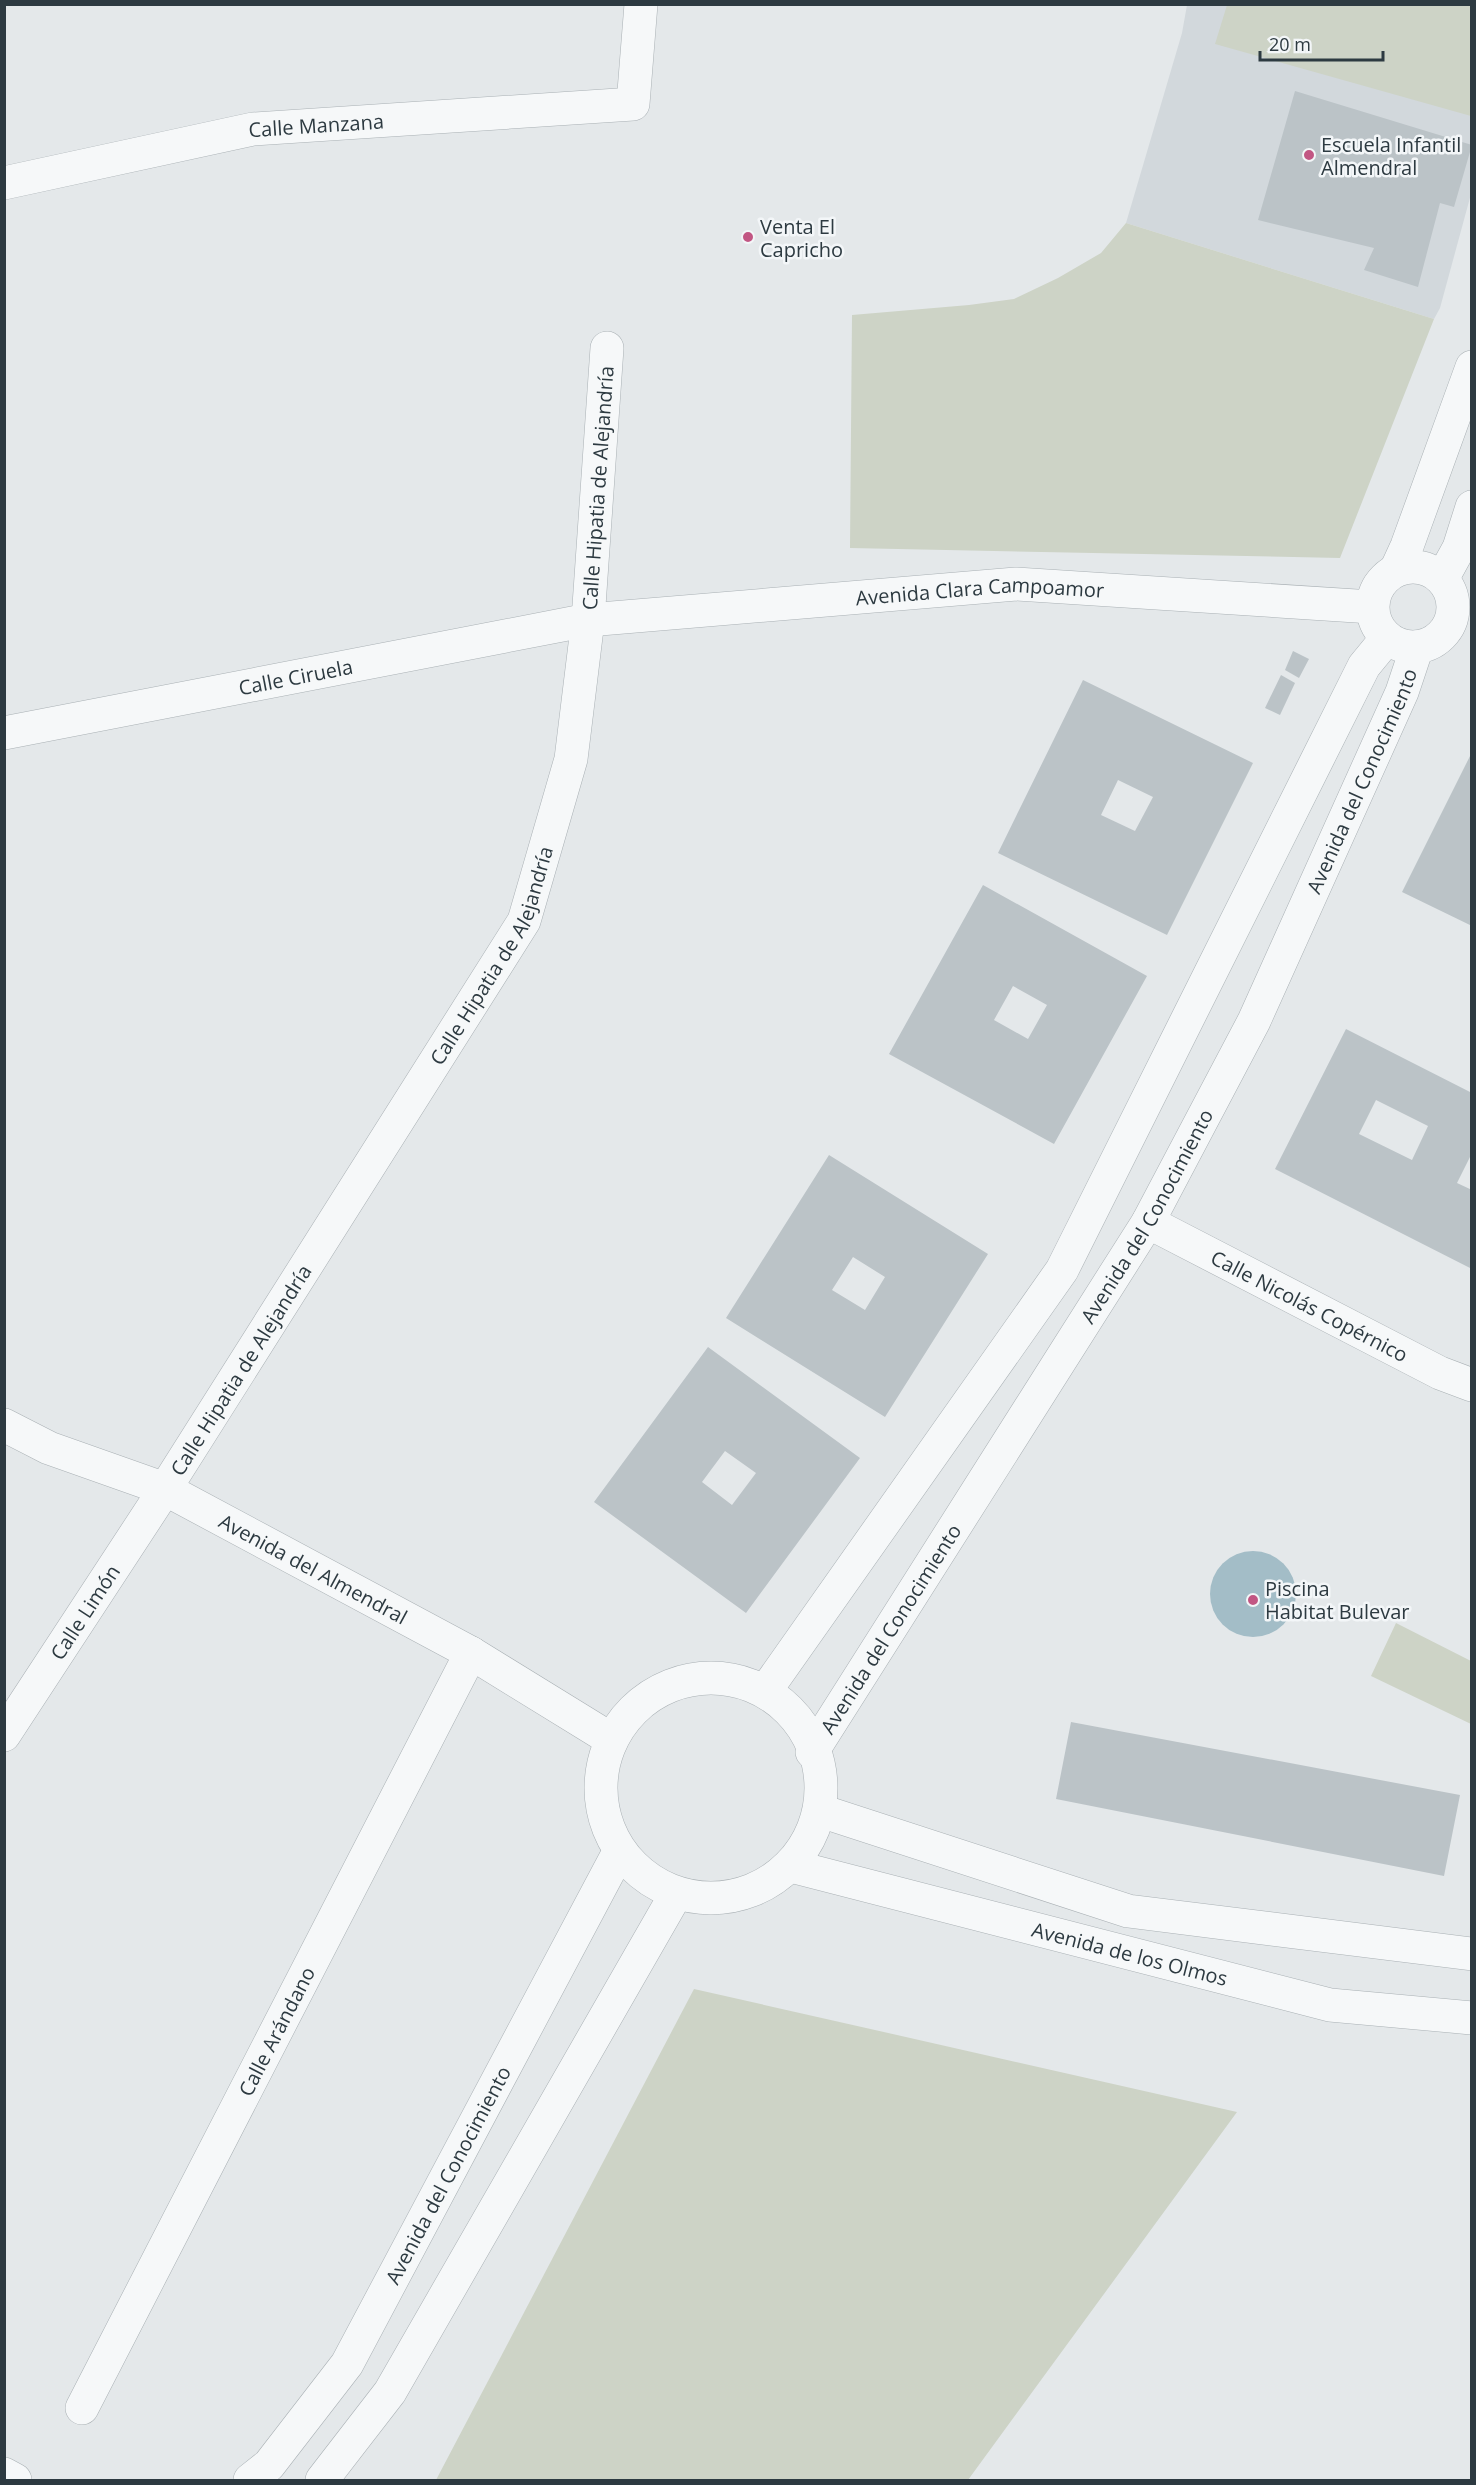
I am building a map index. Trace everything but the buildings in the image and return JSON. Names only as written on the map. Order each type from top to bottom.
[{"type":"street","name":"Calle Manzana","points":[[4,183],[253,129],[633,104],[641,4]]},
{"type":"street","name":"Calle Hipatia de Alejandría","points":[[165,1489],[524,921],[571,759],[588,620],[606,348]]},
{"type":"street","points":[[1396,570],[1407,546],[1472,367]]},
{"type":"street","points":[[1414,641],[1449,624],[1453,609],[1459,548],[1472,507]]},
{"type":"street","points":[[1455,589],[1429,570],[1413,567],[1396,570],[1384,579],[1375,591],[1372,607],[1376,623],[1414,641],[1472,641]]},
{"type":"street","name":"Avenida Clara Campoamor","points":[[588,620],[1016,584],[1372,607]]},
{"type":"street","name":"Calle Ciruela","points":[[4,733],[588,620]]},
{"type":"street","name":"Avenida del Conocimiento","points":[[812,1752],[1149,1222],[1254,1021],[1402,692],[1414,641]]},
{"type":"street","name":"Avenida del Conocimiento","points":[[766,1690],[1062,1270],[1364,666],[1414,641]]},
{"type":"street","name":"Calle Nicolás Copérnico","points":[[1149,1222],[1440,1373],[1472,1385]]},
{"type":"street","name":"Avenida del Almendral","points":[[4,1425],[49,1448],[165,1489],[471,1653],[609,1738]]},
{"type":"street","name":"Calle Limón","points":[[4,1735],[165,1489]]},
{"type":"street","name":"Calle Arándano","points":[[82,2408],[471,1653]]},
{"type":"street","points":[[722,1677],[766,1690],[794,1713],[822,1773],[821,1811],[814,1834],[791,1866],[752,1892],[714,1899],[676,1894],[647,1880],[619,1852],[600,1801],[609,1738],[641,1702],[675,1683],[722,1677]]},
{"type":"street","name":"Avenida de los Olmos","points":[[821,1811],[1128,1911],[1472,1954]]},
{"type":"street","name":"Avenida del Conocimiento","points":[[250,2481],[268,2465],[347,2364],[619,1852]]},
{"type":"street","name":"Avenida de los Olmos","points":[[791,1866],[1330,2005],[1472,2018]]},
{"type":"street","points":[[321,2481],[390,2392],[676,1894]]},
{"type":"street","points":[[4,2474],[15,2481]]},
{"type":"shaded area","name":"Escuela Infantil Almendral","points":[[1187,5],[1471,5],[1471,194],[1440,308],[1434,319],[1126,223],[1182,33]]},
{"type":"shaded area","points":[[1227,5],[1471,5],[1471,116],[1215,44]]},
{"type":"shaded area","points":[[1126,223],[1434,319],[1340,558],[850,548],[852,315],[1014,299],[1058,278],[1101,253]]},
{"type":"shaded area","points":[[1396,1623],[1471,1661],[1471,1724],[1371,1676]]},
{"type":"shaded area","points":[[694,1989],[1237,2112],[968,2480],[436,2480]]},
{"type":"water","name":"Piscina Habitat Bulevar","points":[[1253,1551],[1277,1558],[1289,1570],[1296,1594],[1289,1618],[1277,1630],[1253,1637],[1229,1630],[1217,1618],[1210,1594],[1217,1570],[1229,1558]]},
{"type":"place","name":"Escuela Infantil Almendral","points":[[1309,155]]},
{"type":"place","name":"Venta El Capricho","points":[[748,237]]},
{"type":"place","name":"Piscina Habitat Bulevar","points":[[1253,1600]]}]
